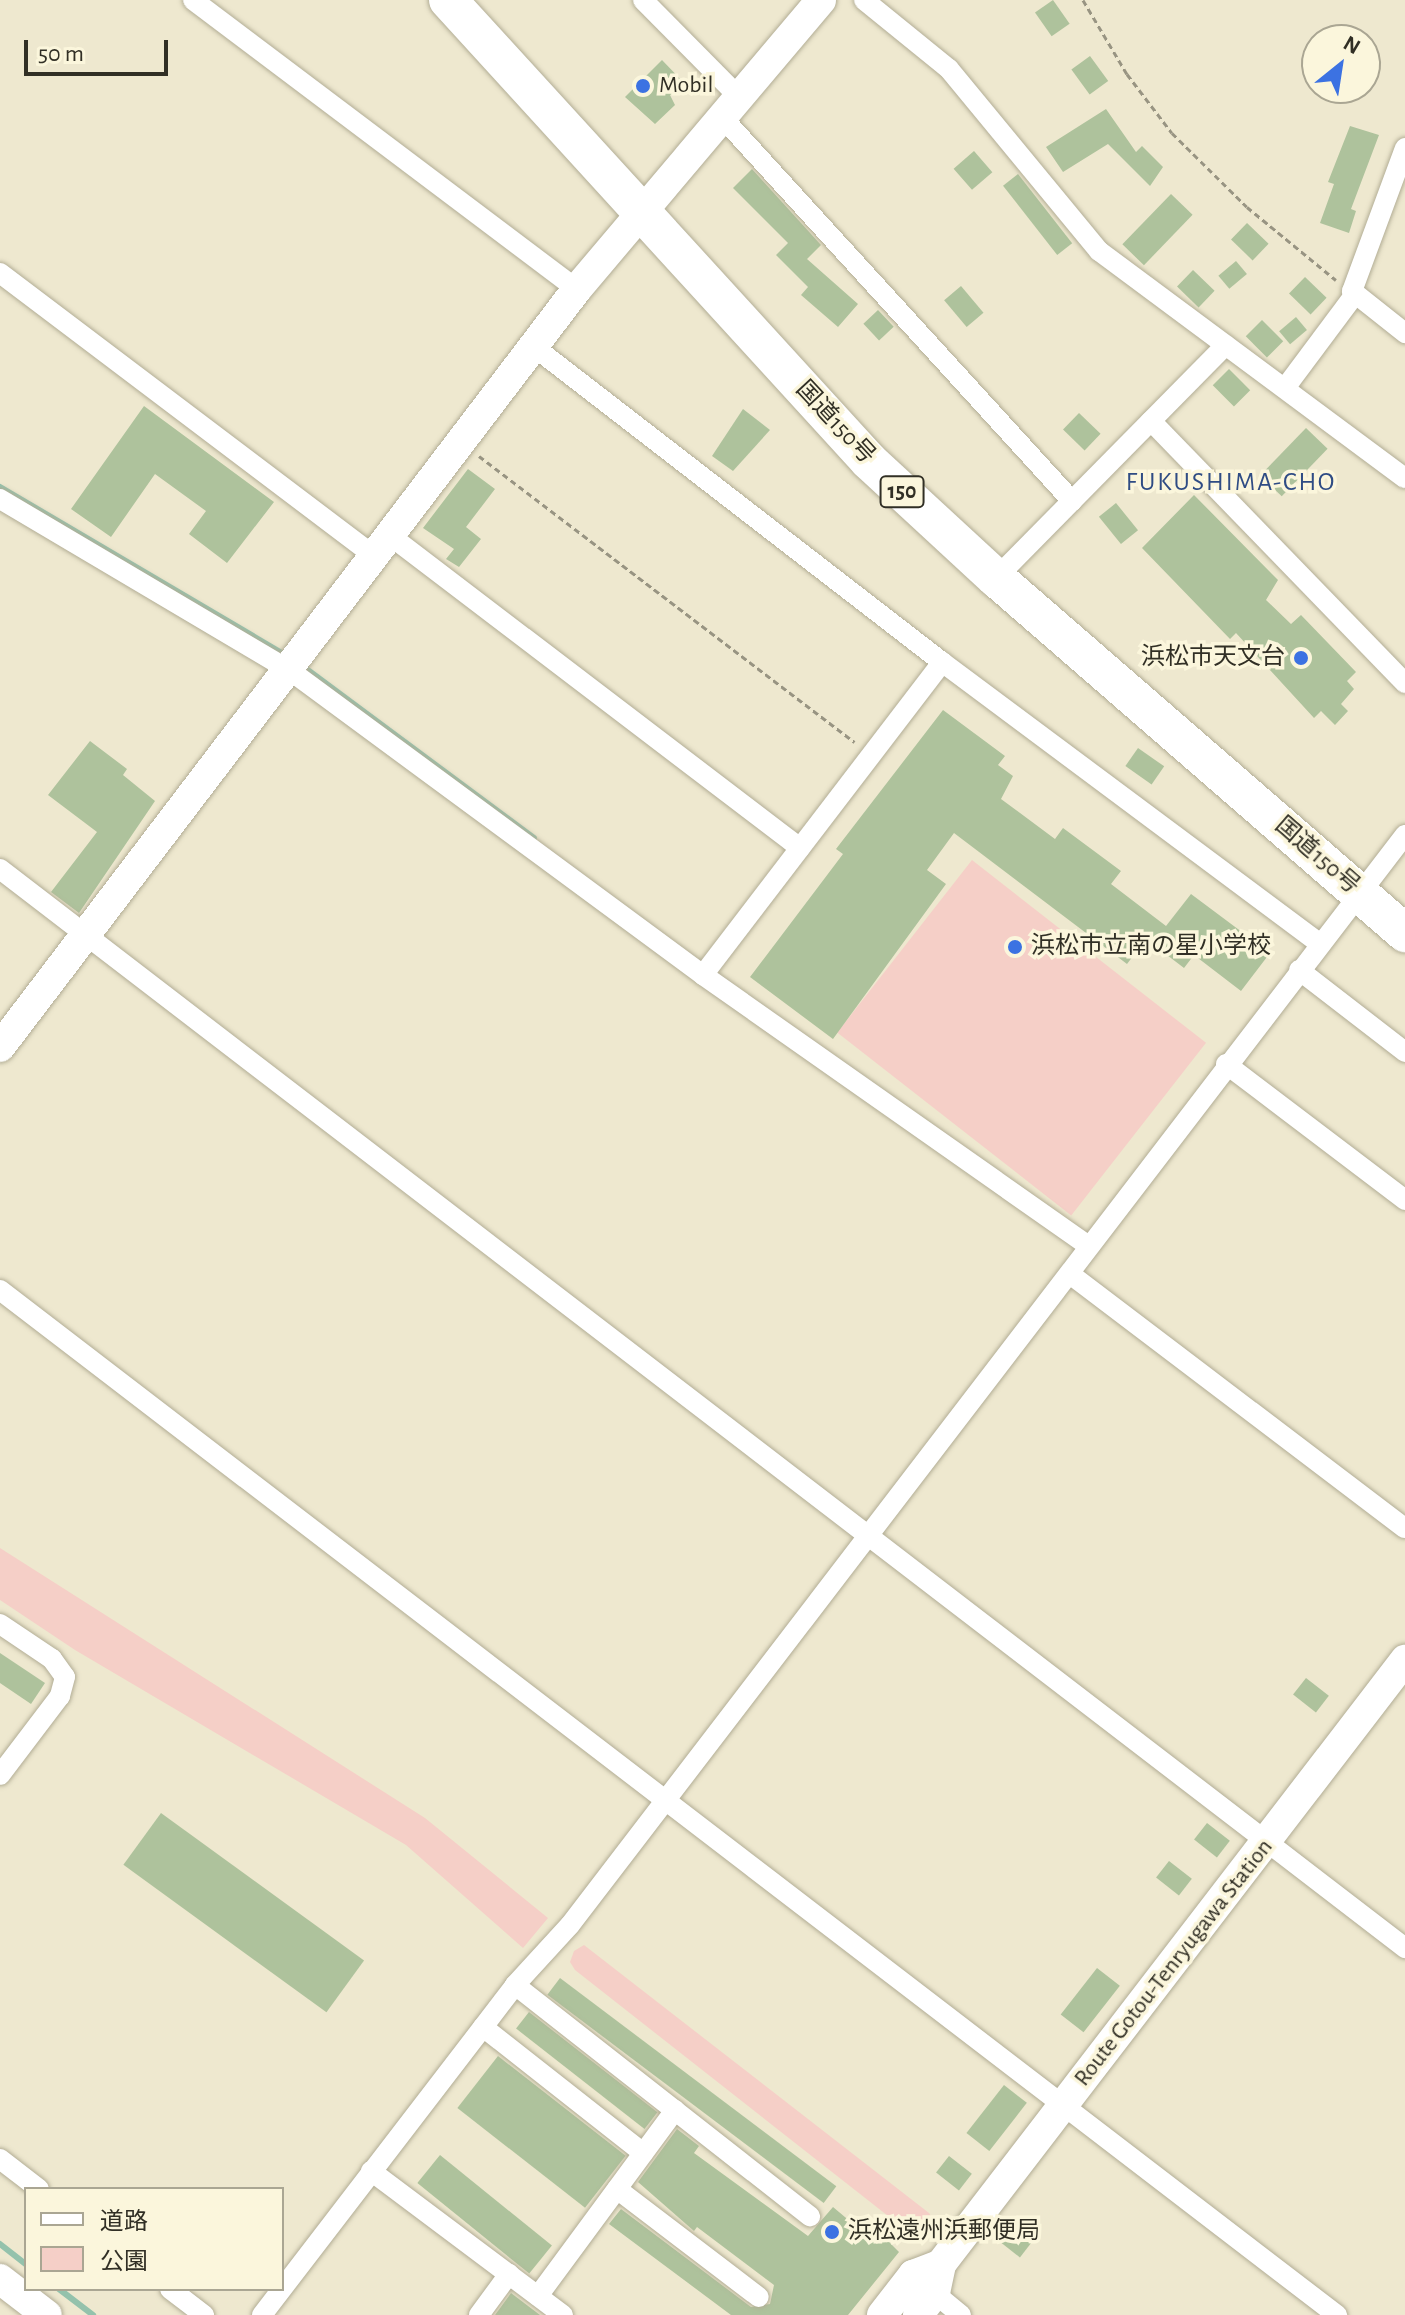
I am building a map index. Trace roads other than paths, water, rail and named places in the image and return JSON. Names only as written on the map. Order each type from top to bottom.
[{"type":"highway","name":"国道150号","points":[[448,0],[638,212],[869,461],[996,578],[1405,933]]},
{"type":"street","points":[[193,0],[577,289]]},
{"type":"street","points":[[643,0],[730,106],[1072,501]]},
{"type":"street","points":[[0,1047],[577,289],[638,212],[821,0]]},
{"type":"street","points":[[864,0],[949,69],[1099,251],[1405,478]]},
{"type":"street","points":[[1285,388],[1353,293],[1405,148]]},
{"type":"street","points":[[0,273],[800,848]]},
{"type":"street","points":[[1353,293],[1405,333]]},
{"type":"street","points":[[996,578],[1226,345]]},
{"type":"street","points":[[533,346],[942,662],[1319,943]]},
{"type":"street","points":[[1151,421],[1405,683]]},
{"type":"street","points":[[0,499],[288,669],[703,975],[1087,1245]]},
{"type":"street","points":[[703,975],[942,662]]},
{"type":"street","points":[[284,2286],[515,1985],[570,1925],[1070,1274],[1087,1245],[1405,835]]},
{"type":"street","points":[[0,869],[1405,1948]]},
{"type":"street","points":[[1299,970],[1405,1052]]},
{"type":"street","points":[[1226,1064],[1405,1200]]},
{"type":"street","points":[[1070,1274],[1405,1528]]},
{"type":"street","points":[[0,1290],[1025,2079],[1065,2104],[1337,2315]]},
{"type":"street","points":[[0,1624],[52,1659],[65,1677],[60,1696],[0,1775]]},
{"type":"street","name":"Route Gotou-Tenryugawa Station","points":[[882,2315],[927,2287],[1405,1660]]},
{"type":"street","points":[[515,1985],[810,2216]]},
{"type":"street","points":[[483,2027],[643,2153]]},
{"type":"street","points":[[538,2296],[675,2110]]},
{"type":"street","points":[[0,2159],[36,2187]]},
{"type":"street","points":[[371,2171],[563,2315]]},
{"type":"street","points":[[617,2189],[759,2297]]},
{"type":"street","points":[[479,2315],[509,2274]]},
{"type":"street","points":[[0,2279],[47,2315]]},
{"type":"street","points":[[927,2287],[961,2315]]},
{"type":"street","points":[[173,2291],[204,2315]]},
{"type":"street","points":[[262,2315],[280,2291]]},
{"type":"waterway","points":[[0,487],[282,653]]},
{"type":"waterway","points":[[305,668],[534,838]]},
{"type":"waterway","points":[[0,2244],[24,2262]]},
{"type":"waterway","points":[[62,2291],[93,2315]]},
{"type":"place","name":"Mobil","points":[[643,86]]},
{"type":"place","name":"浜松市天文台","points":[[1301,658]]},
{"type":"place","name":"浜松市立南の星小学校","points":[[1015,947]]},
{"type":"place","name":"浜松遠州浜郵便局","points":[[832,2232]]},
{"type":"district","name":"FUKUSHIMA-CHO","points":[[1231,483]]}]
